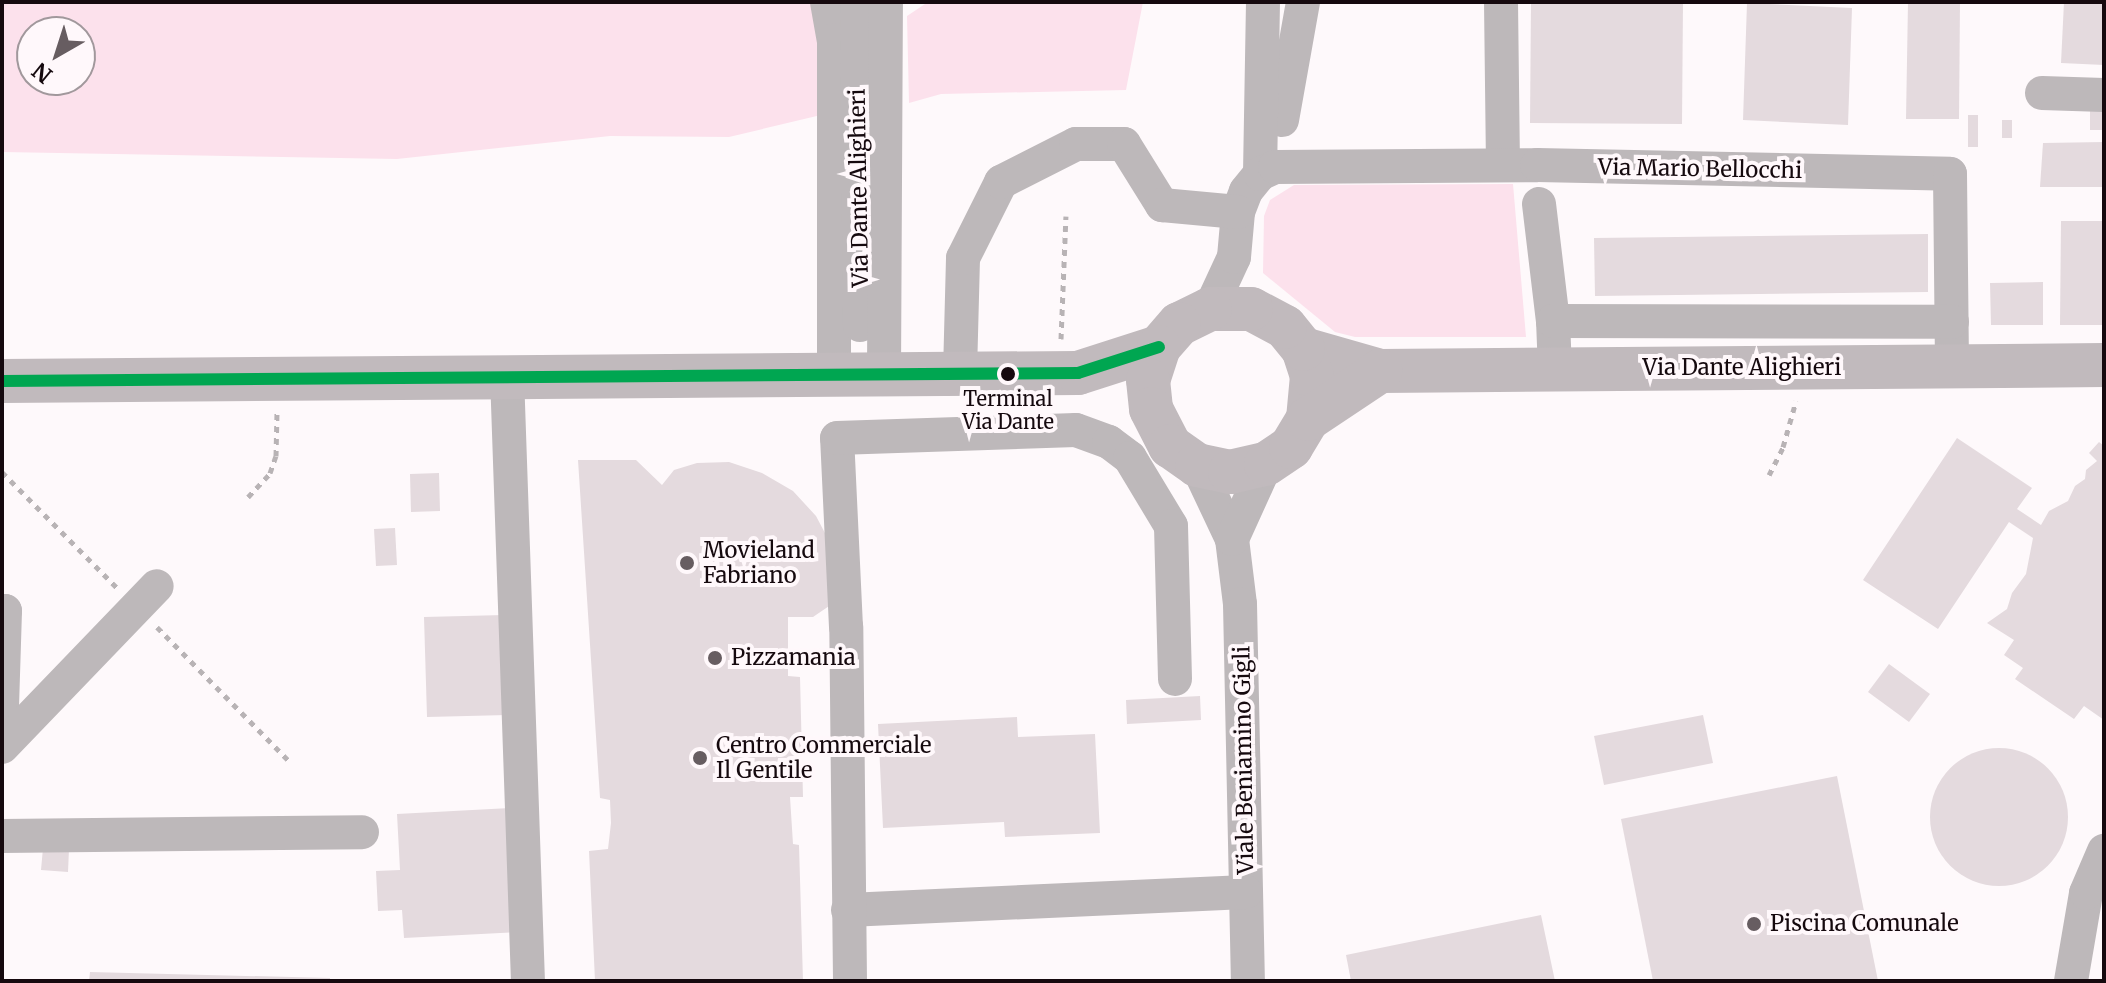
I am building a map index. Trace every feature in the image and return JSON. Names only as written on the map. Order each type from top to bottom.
[{"type":"main road","points":[[1230,309],[1179,324],[1159,347],[1148,380],[1151,409],[1170,446],[1197,465],[1230,472],[1266,464],[1291,447],[1308,419],[1380,371]]},
{"type":"main road","name":"Via Dante Alighieri","points":[[1230,309],[1285,327],[1303,349],[1380,371],[2104,365]]},
{"type":"main road","points":[[2,381],[960,373],[1069,362],[1159,347]]},
{"type":"main road","points":[[1303,349],[1312,376],[1308,419]]},
{"type":"main road","points":[[1069,362],[1151,409]]},
{"type":"street","points":[[827,2],[834,40],[860,373]]},
{"type":"street","name":"Via Dante Alighieri","points":[[857,2],[860,373]]},
{"type":"street","points":[[860,373],[886,2]]},
{"type":"street","points":[[1230,309],[1238,212],[1246,191],[1260,174],[1263,2]]},
{"type":"street","points":[[1282,120],[1303,2]]},
{"type":"street","points":[[1501,2],[1503,165]]},
{"type":"street","points":[[2042,93],[2104,95]]},
{"type":"street","points":[[960,373],[963,258],[1001,182],[1076,144],[1124,144],[1162,205],[1238,212]]},
{"type":"street","name":"Via Mario Bellocchi","points":[[1260,174],[1275,167],[1503,165],[1950,174],[1952,366]]},
{"type":"street","points":[[1539,204],[1553,321],[1555,370]]},
{"type":"street","points":[[1553,321],[1952,322]]},
{"type":"street","points":[[507,375],[528,981]]},
{"type":"street","points":[[850,981],[846,627],[837,438],[1076,430],[1109,442],[1130,458],[1171,526],[1175,679]]},
{"type":"street","points":[[1232,539],[1266,464]]},
{"type":"street","name":"Viale Beniamino Gigli","points":[[1197,465],[1232,539],[1240,604],[1248,981]]},
{"type":"street","points":[[2,747],[62,696],[157,586]]},
{"type":"street","points":[[2,611],[5,611],[2,709]]},
{"type":"street","points":[[2,836],[176,822],[362,832]]},
{"type":"street","points":[[2071,981],[2086,893],[2104,851]]},
{"type":"street","points":[[848,910],[1246,892]]},
{"type":"path","points":[[1066,216],[1069,362]]},
{"type":"path","points":[[248,497],[270,473],[276,456],[278,377]]},
{"type":"path","points":[[1769,475],[1783,447],[1796,407]]},
{"type":"shaded area","points":[[2,2],[818,2],[821,115],[729,137],[610,136],[397,159],[2,152]]},
{"type":"shaded area","points":[[928,2],[1143,2],[1126,90],[941,94],[909,103],[907,16]]},
{"type":"shaded area","points":[[1513,184],[1526,337],[1355,337],[1335,332],[1263,273],[1264,216],[1270,200],[1294,185]]},
{"type":"building","points":[[1531,2],[1683,2],[1682,124],[1530,123]]},
{"type":"building","points":[[1908,2],[1960,2],[1959,119],[1906,119]]},
{"type":"building","points":[[2064,2],[2104,2],[2104,65],[2061,63]]},
{"type":"building","points":[[1747,3],[1852,8],[1848,125],[1743,120]]},
{"type":"building","points":[[2090,108],[2104,108],[2104,130],[2090,130]]},
{"type":"building","points":[[1968,115],[1978,115],[1978,147],[1968,147]]},
{"type":"building","points":[[2002,120],[2012,120],[2012,138],[2002,138]]},
{"type":"building","points":[[2104,142],[2104,187],[2040,187],[2043,143]]},
{"type":"building","points":[[2061,221],[2104,221],[2104,325],[2060,325]]},
{"type":"building","points":[[1928,234],[1928,292],[1595,296],[1594,238]]},
{"type":"building","points":[[2043,282],[2043,325],[1991,325],[1990,283]]},
{"type":"building","points":[[1957,438],[2032,488],[2017,509],[2041,525],[2049,511],[2068,501],[2075,486],[2085,479],[2086,470],[2097,461],[2089,453],[2099,442],[2104,446],[2104,720],[2084,706],[2074,719],[2015,679],[2023,668],[2004,655],[2014,640],[1987,623],[2007,609],[2012,593],[2026,574],[2033,538],[2009,522],[1938,629],[1863,580]]},
{"type":"building","name":"Centro Commerciale Il Gentile","points":[[578,460],[636,460],[662,485],[674,470],[697,463],[729,462],[762,473],[793,491],[816,516],[826,535],[835,602],[813,617],[788,617],[788,676],[800,677],[803,797],[790,797],[793,844],[799,845],[803,981],[595,981],[589,851],[608,849],[611,823],[610,800],[600,798]]},
{"type":"building","points":[[439,473],[440,511],[411,512],[410,474]]},
{"type":"building","points":[[395,528],[397,565],[376,566],[374,529]]},
{"type":"building","points":[[504,615],[507,715],[427,717],[424,617]]},
{"type":"building","points":[[1889,664],[1930,694],[1909,722],[1868,692]]},
{"type":"building","points":[[1200,696],[1201,720],[1127,724],[1126,700]]},
{"type":"building","points":[[1703,715],[1713,763],[1604,785],[1594,736]]},
{"type":"building","points":[[1017,717],[1018,737],[1095,734],[1100,833],[1005,837],[1004,822],[883,828],[878,724]]},
{"type":"building","points":[[1999,748],[2025,753],[2048,768],[2063,791],[2068,817],[2063,843],[2048,866],[2025,881],[1999,886],[1973,881],[1950,866],[1935,843],[1930,817],[1935,791],[1950,768],[1973,753]]},
{"type":"building","points":[[1837,776],[1878,981],[1653,981],[1621,819]]},
{"type":"building","points":[[511,808],[518,932],[404,938],[402,910],[378,911],[376,871],[400,870],[397,814]]},
{"type":"building","points":[[43,848],[69,849],[68,872],[41,870]]},
{"type":"building","points":[[1541,915],[1555,981],[1351,981],[1346,955]]},
{"type":"building","points":[[90,972],[330,978],[330,981],[89,981]]},
{"type":"transit line","points":[[2,381],[1078,373],[1159,347]]},
{"type":"place","name":"Terminal Via Dante","points":[[1008,374]]},
{"type":"place","name":"Movieland Fabriano","points":[[687,563]]},
{"type":"place","name":"Pizzamania","points":[[715,658]]},
{"type":"place","name":"Centro Commerciale Il Gentile","points":[[700,758]]},
{"type":"place","name":"Piscina Comunale","points":[[1754,924]]}]
